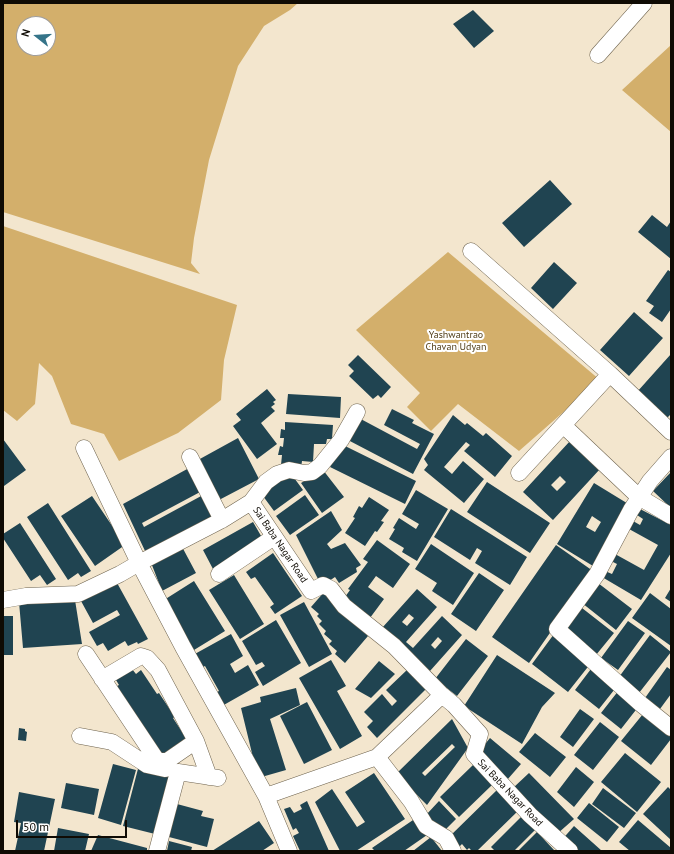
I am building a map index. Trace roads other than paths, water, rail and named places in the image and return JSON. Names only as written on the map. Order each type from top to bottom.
[{"type":"street","points":[[598,55],[644,3]]},
{"type":"street","points":[[471,251],[610,374],[671,432]]},
{"type":"street","points":[[518,473],[610,374]]},
{"type":"street","points":[[251,502],[266,482],[277,474],[289,470],[304,473],[312,472],[320,466],[341,440],[357,412]]},
{"type":"street","points":[[563,425],[639,497],[671,516]]},
{"type":"street","points":[[84,448],[139,563],[183,647],[266,796],[289,851]]},
{"type":"street","points":[[190,457],[222,520]]},
{"type":"street","points":[[671,457],[650,481],[639,497],[597,574],[557,629],[641,704],[671,728]]},
{"type":"street","name":"Sai Baba Nagar Road","points":[[3,600],[26,596],[78,594],[120,574],[222,520],[251,502],[311,591],[323,585],[331,589],[344,606],[394,646],[454,706],[480,734],[474,754],[530,815],[568,850]]},
{"type":"street","points":[[219,574],[274,536]]},
{"type":"street","points":[[86,654],[159,764]]},
{"type":"street","points":[[80,736],[112,742],[147,765],[159,764],[178,772],[213,777],[196,741],[158,670],[147,658],[140,656],[102,679]]},
{"type":"street","points":[[266,796],[377,757],[442,695]]},
{"type":"street","points":[[159,764],[160,761],[167,761],[196,741]]},
{"type":"street","points":[[377,757],[411,800],[426,826],[446,838],[453,851]]},
{"type":"street","points":[[157,851],[178,772]]},
{"type":"park label","name":"Yashwantrao Chavan Udyan","points":[[456,340]]}]
